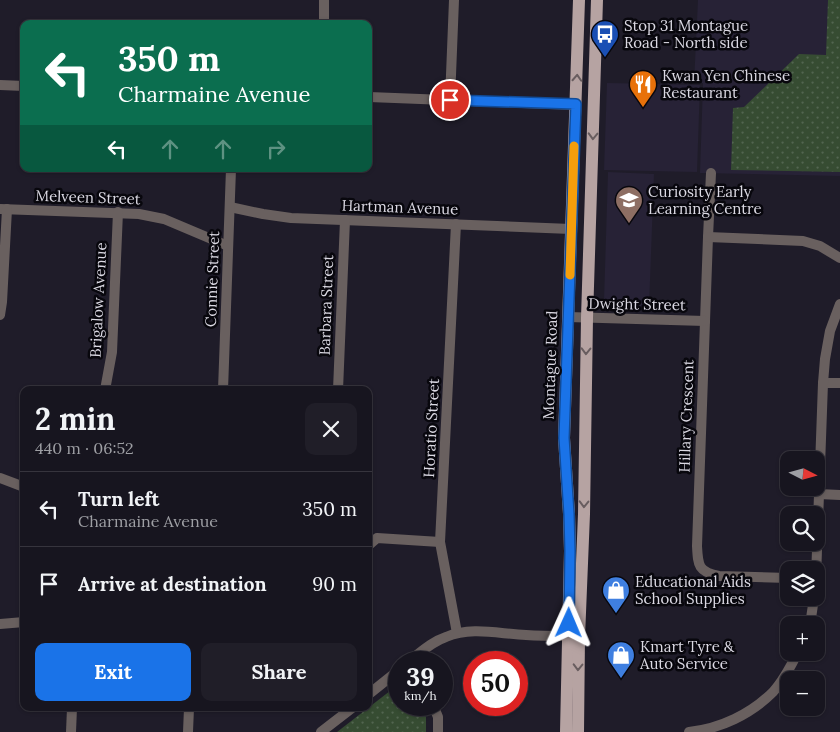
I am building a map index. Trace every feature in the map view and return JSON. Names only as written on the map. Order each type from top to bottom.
[{"type":"main road","name":"Montague Road","points":[[578,732],[564,438],[579,0]]},
{"type":"main road","name":"Montague Road","points":[[566,732],[584,514],[587,318],[597,0]]},
{"type":"main road","points":[[576,104],[594,105]]},
{"type":"main road","points":[[566,732],[573,732]]},
{"type":"street","points":[[324,0],[324,20]]},
{"type":"street","points":[[450,100],[454,0]]},
{"type":"street","points":[[0,85],[20,86]]},
{"type":"street","points":[[372,97],[576,104]]},
{"type":"street","name":"Connie Street","points":[[222,386],[231,172]]},
{"type":"street","name":"Hillary Crescent","points":[[712,173],[697,546],[700,567],[706,573],[719,576],[780,578]]},
{"type":"street","name":"Hartman Avenue","points":[[230,207],[279,217],[571,229]]},
{"type":"street","points":[[0,316],[4,209]]},
{"type":"street","name":"Melveen Street","points":[[4,209],[139,214],[164,219],[228,246]]},
{"type":"street","name":"Brigalow Avenue","points":[[106,386],[112,352],[118,212]]},
{"type":"street","name":"Barbara Street","points":[[338,386],[344,220]]},
{"type":"street","name":"Horatio Street","points":[[456,224],[440,542],[457,633]]},
{"type":"street","points":[[708,237],[803,241],[820,246],[840,258]]},
{"type":"street","points":[[821,451],[823,383],[830,331],[840,304]]},
{"type":"street","name":"Dwight Street","points":[[568,317],[705,321]]},
{"type":"street","points":[[823,383],[840,383]]},
{"type":"street","points":[[0,478],[20,486]]},
{"type":"street","points":[[825,494],[840,494]]},
{"type":"street","points":[[817,561],[819,496]]},
{"type":"street","points":[[372,542],[377,538],[440,542]]},
{"type":"street","points":[[0,624],[20,622]]},
{"type":"street","points":[[423,651],[446,636],[476,631],[525,636],[574,637]]},
{"type":"street","points":[[692,732],[712,728],[754,708],[777,687],[793,661]]},
{"type":"street","points":[[372,692],[388,679]]},
{"type":"street","points":[[71,732],[72,711]]},
{"type":"street","points":[[188,732],[189,711]]},
{"type":"street","points":[[321,732],[348,711]]},
{"type":"street","points":[[438,716],[438,732]]},
{"type":"shaded area","points":[[698,0],[840,0],[840,176],[700,173],[703,83],[694,83]]},
{"type":"shaded area","points":[[607,83],[700,85],[697,172],[604,170]]},
{"type":"shaded area","name":"Curiosity Early Learning Centre","points":[[608,172],[654,174],[649,307],[608,305],[604,300]]},
{"type":"green space","points":[[828,0],[840,0],[840,172],[731,170],[733,108],[744,107],[799,54],[826,55]]},
{"type":"green space","points":[[388,693],[388,716],[425,716],[426,732],[337,732],[364,711],[372,711],[372,705]]},
{"type":"slow traffic","points":[[570,275],[574,146]]},
{"type":"place","name":"Stop 31 Montague Road - North side","points":[[605,58]]},
{"type":"place","name":"Kwan Yen Chinese Restaurant","points":[[643,108]]},
{"type":"place","name":"Curiosity Early Learning Centre","points":[[629,224]]},
{"type":"place","name":"Educational Aids School Supplies","points":[[616,614]]},
{"type":"place","name":"Kmart Tyre & Auto Service","points":[[621,679]]},
{"type":"route","points":[[450,100],[576,104],[564,438],[570,551],[569,623]]}]
